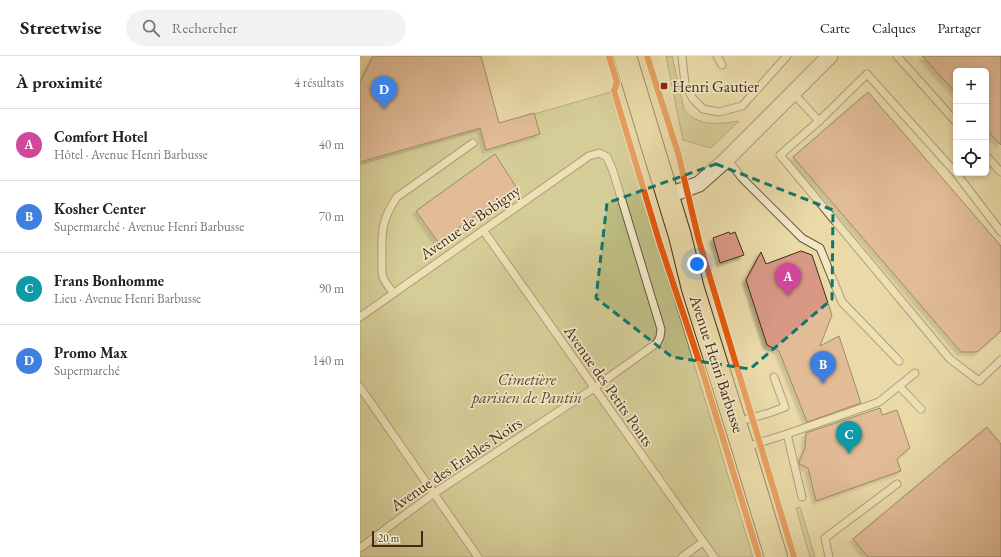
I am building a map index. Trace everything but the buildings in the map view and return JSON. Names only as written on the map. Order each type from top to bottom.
[{"type":"main road","name":"Avenue Henri Barbusse","points":[[626,56],[680,236],[693,288],[776,557]]},
{"type":"street","points":[[667,196],[699,184],[727,159],[827,57]]},
{"type":"lane","points":[[682,56],[685,84],[693,99],[703,109],[718,112],[742,106],[787,56]]},
{"type":"lane","points":[[717,56],[722,66]]},
{"type":"lane","points":[[897,56],[953,119]]},
{"type":"lane","points":[[953,170],[867,74],[819,121],[780,155],[950,360],[979,381],[1001,360]]},
{"type":"lane","points":[[793,93],[819,121]]},
{"type":"lane","points":[[393,293],[384,278],[382,266],[381,236],[384,221],[389,208],[398,196],[473,143]]},
{"type":"lane","name":"Avenue de Bobigny","points":[[360,317],[589,156],[599,153]]},
{"type":"lane","name":"Avenue des Erables Noirs","points":[[360,548],[433,494],[594,388],[657,343],[661,329],[614,171],[606,157],[599,153]]},
{"type":"lane","points":[[727,159],[742,178],[802,238],[820,248],[842,302],[899,361]]},
{"type":"lane","points":[[989,159],[1001,172]]},
{"type":"lane","points":[[958,176],[1001,232]]},
{"type":"lane","name":"Avenue des Petits Ponts","points":[[483,230],[714,557]]},
{"type":"lane","points":[[743,448],[879,402],[916,373]]},
{"type":"lane","points":[[735,423],[770,414],[785,407],[774,377]]},
{"type":"lane","points":[[899,386],[921,409]]},
{"type":"lane","points":[[360,388],[478,557]]},
{"type":"lane","points":[[787,434],[802,497]]},
{"type":"lane","points":[[829,557],[825,538],[897,484]]},
{"type":"lane","points":[[682,557],[703,542]]},
{"type":"highlighted area","points":[[716,164],[833,210],[832,299],[750,369],[672,357],[596,298],[607,203]]},
{"type":"green space","points":[[666,56],[672,56],[684,109],[689,115],[695,119],[709,123],[739,121],[711,148],[683,140]]},
{"type":"green space","name":"Cimetière parisien de Pantin","points":[[611,92],[753,557],[360,557],[360,164]]},
{"type":"green space","points":[[800,507],[815,557],[810,557],[796,508]]},
{"type":"cycle path","points":[[609,56],[617,82],[614,91],[660,244],[702,370],[759,557]]},
{"type":"cycle path","points":[[647,56],[678,153],[699,241],[794,557]]},
{"type":"place","name":"Henri Gautier","points":[[664,86]]},
{"type":"place","name":"Promo Max","points":[[384,109]]},
{"type":"place","name":"Comfort Hotel","points":[[788,296]]},
{"type":"place","name":"Kosher Center","points":[[823,384]]},
{"type":"place","name":"Frans Bonhomme","points":[[849,454]]}]
